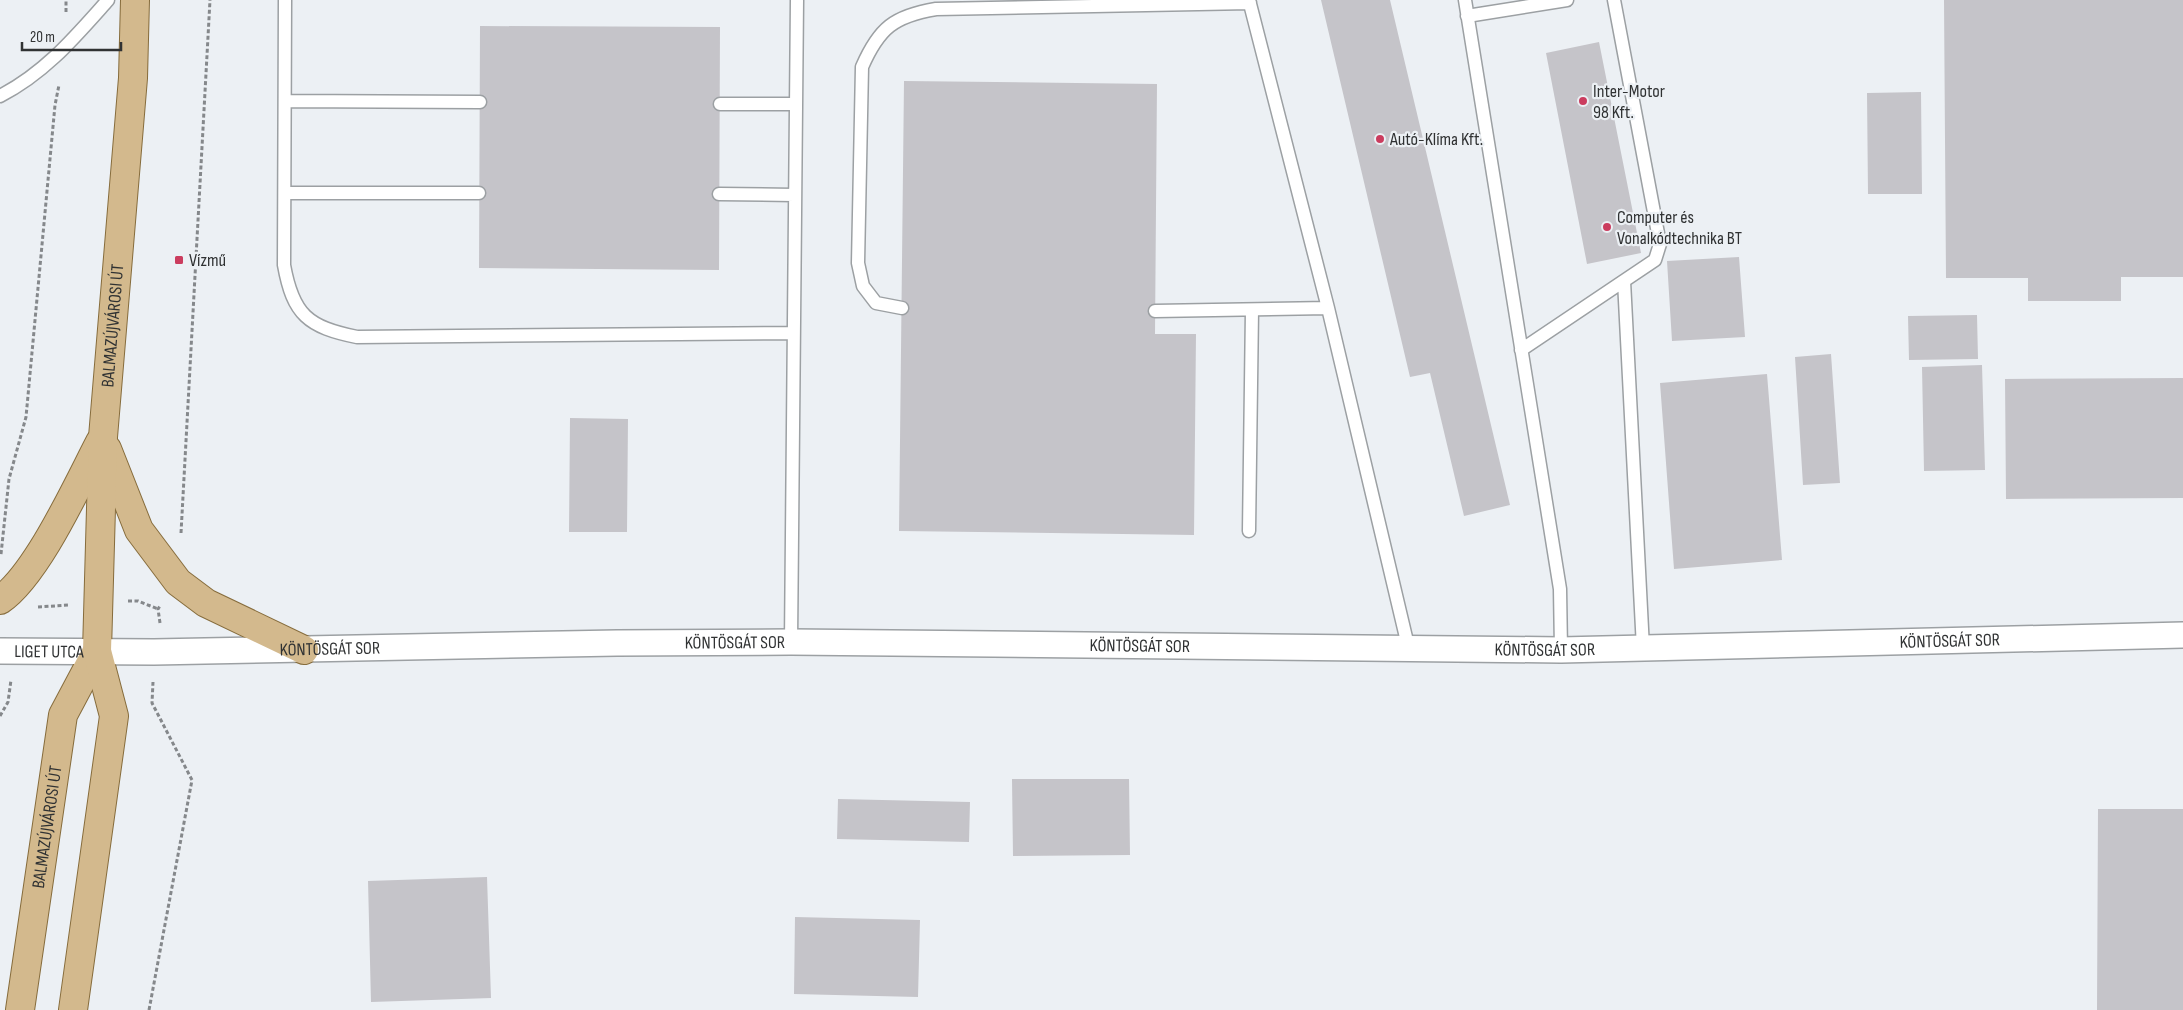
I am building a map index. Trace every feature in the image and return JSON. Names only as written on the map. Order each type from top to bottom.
[{"type":"main road","name":"BALMAZÚJVÁROSI ÚT","points":[[73,1010],[114,716],[97,650],[103,437],[133,78],[135,0]]},
{"type":"main road","points":[[103,437],[139,530],[178,582],[206,603],[304,650]]},
{"type":"main road","points":[[0,600],[10,593],[36,558],[103,437]]},
{"type":"main road","name":"BALMAZÚJVÁROSI ÚT","points":[[20,1010],[63,715],[97,650]]},
{"type":"street","name":"KÖNTÖSGÁT SOR","points":[[97,650],[154,652],[616,643],[791,642],[1409,650],[1561,650],[2183,635]]},
{"type":"street","name":"LIGET UTCA","points":[[0,651],[97,650]]},
{"type":"lane","points":[[0,96],[21,85],[66,47],[108,0]]},
{"type":"lane","points":[[285,0],[284,265],[288,286],[297,305],[308,320],[329,331],[357,337],[792,333]]},
{"type":"lane","points":[[791,642],[792,333],[797,0]]},
{"type":"lane","points":[[1464,0],[1560,589],[1561,650]]},
{"type":"lane","points":[[1467,16],[1567,0]]},
{"type":"lane","points":[[1521,350],[1655,260],[1660,244],[1614,0]]},
{"type":"lane","points":[[902,308],[876,303],[864,286],[858,263],[862,67],[873,43],[889,25],[911,13],[936,9],[1250,1],[1328,308],[1409,650]]},
{"type":"lane","points":[[285,101],[480,102]]},
{"type":"lane","points":[[720,104],[796,104]]},
{"type":"lane","points":[[285,193],[479,193]]},
{"type":"lane","points":[[719,194],[794,195]]},
{"type":"lane","points":[[1624,281],[1643,648]]},
{"type":"lane","points":[[1155,311],[1328,308]]},
{"type":"lane","points":[[1249,531],[1252,310]]},
{"type":"path","points":[[0,557],[9,479],[26,417],[55,105],[66,47],[66,0]]},
{"type":"path","points":[[149,1010],[192,780],[152,703],[154,652],[161,619],[158,609],[178,582],[210,0]]},
{"type":"building","points":[[1321,0],[1390,0],[1510,505],[1464,516],[1430,373],[1410,377]]},
{"type":"building","points":[[1944,0],[2183,0],[2183,277],[2121,277],[2121,301],[2028,301],[2028,278],[1946,278]]},
{"type":"building","points":[[480,26],[720,27],[719,270],[479,268]]},
{"type":"building","points":[[1599,42],[1641,253],[1587,264],[1546,53]]},
{"type":"building","points":[[904,81],[1157,84],[1155,334],[1196,334],[1194,535],[899,531]]},
{"type":"building","points":[[1921,92],[1922,194],[1868,194],[1867,93]]},
{"type":"building","points":[[1739,257],[1745,337],[1672,341],[1667,261]]},
{"type":"building","points":[[1977,315],[1978,359],[1909,360],[1908,316]]},
{"type":"building","points":[[1831,354],[1840,483],[1803,485],[1795,357]]},
{"type":"building","points":[[1982,365],[1985,470],[1924,471],[1922,367]]},
{"type":"building","points":[[1767,374],[1782,560],[1674,569],[1660,383]]},
{"type":"building","points":[[2183,378],[2183,498],[2006,499],[2005,379]]},
{"type":"building","points":[[570,418],[628,419],[627,532],[569,532]]},
{"type":"building","points":[[1012,779],[1129,779],[1130,855],[1013,856]]},
{"type":"building","points":[[838,799],[970,802],[969,842],[837,839]]},
{"type":"building","points":[[2098,809],[2183,809],[2183,1010],[2097,1010]]},
{"type":"building","points":[[487,877],[491,998],[371,1002],[368,881]]},
{"type":"building","points":[[795,917],[920,920],[918,997],[794,994]]},
{"type":"place","name":"Inter-Motor 98 Kft.","points":[[1583,101]]},
{"type":"place","name":"Autó-Klíma Kft.","points":[[1380,139]]},
{"type":"place","name":"Computer és Vonalkódtechnika BT","points":[[1607,227]]},
{"type":"place","name":"Vízmű","points":[[179,260]]}]
